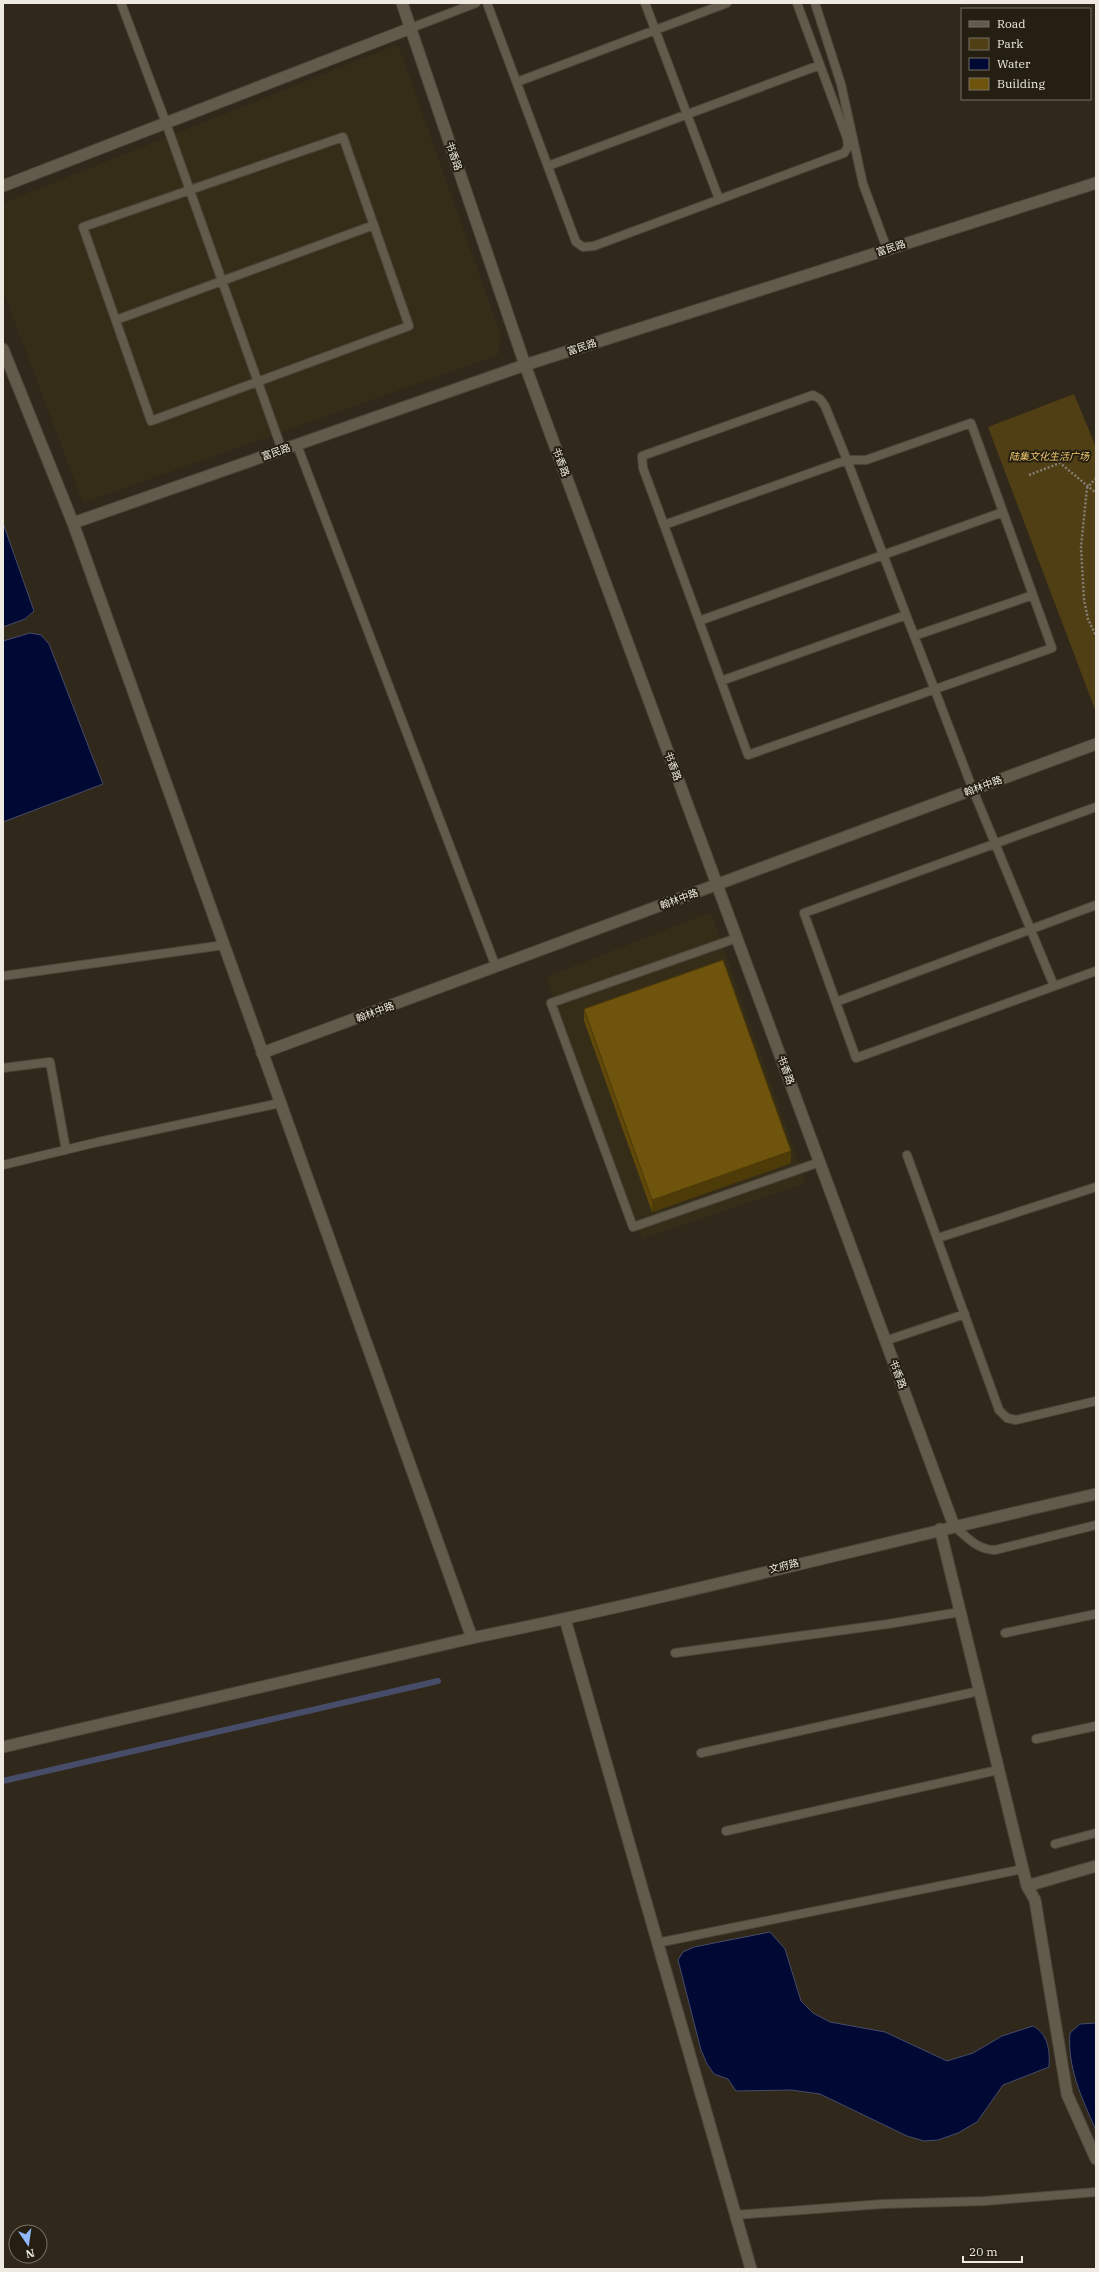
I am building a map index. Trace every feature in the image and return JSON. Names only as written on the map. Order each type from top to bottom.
[{"type":"street","name":"书香路","points":[[402,3],[525,365],[954,1526]]},
{"type":"street","points":[[3,186],[411,28]]},
{"type":"street","name":"富民路","points":[[73,523],[525,365],[1096,183]]},
{"type":"street","points":[[3,349],[73,523],[472,1638]]},
{"type":"street","name":"翰林中路","points":[[262,1053],[1096,744]]},
{"type":"street","name":"文府路","points":[[3,1747],[472,1638],[565,1619],[940,1529],[1096,1494]]},
{"type":"street","points":[[940,1529],[1027,1886],[1035,1900],[1067,2094],[1096,2159]]},
{"type":"street","points":[[565,1619],[751,2269]]},
{"type":"street","points":[[1027,1886],[1096,1866]]},
{"type":"lane","points":[[121,3],[166,123],[282,450]]},
{"type":"lane","points":[[411,28],[476,3]]},
{"type":"lane","points":[[487,3],[576,242],[583,247],[594,246],[844,153],[848,147],[847,138],[797,3]]},
{"type":"lane","points":[[645,3],[719,199]]},
{"type":"lane","points":[[517,82],[727,3]]},
{"type":"lane","points":[[815,3],[841,84],[863,184],[887,249]]},
{"type":"lane","points":[[548,166],[820,65]]},
{"type":"lane","points":[[343,137],[409,326],[151,422],[83,227],[190,190],[343,137]]},
{"type":"lane","points":[[116,320],[374,225]]},
{"type":"lane","points":[[664,525],[847,460],[866,460],[971,423],[1052,648],[935,689],[748,755],[643,468],[642,456],[813,395],[820,399],[826,406],[847,460],[884,554],[906,615],[935,689],[973,790],[1054,986]]},
{"type":"lane","points":[[297,445],[496,967]]},
{"type":"lane","points":[[699,621],[1003,512]]},
{"type":"lane","points":[[914,636],[1033,595]]},
{"type":"lane","points":[[721,681],[906,615]]},
{"type":"lane","points":[[1096,807],[804,913],[856,1058],[1096,971]]},
{"type":"lane","points":[[836,1002],[1096,905]]},
{"type":"lane","points":[[737,938],[551,1003],[633,1227],[820,1162]]},
{"type":"lane","points":[[3,976],[224,945]]},
{"type":"lane","points":[[3,1068],[50,1062],[66,1150]]},
{"type":"lane","points":[[3,1166],[66,1150],[280,1103]]},
{"type":"lane","points":[[907,1155],[999,1410],[1006,1418],[1016,1420],[1096,1401]]},
{"type":"lane","points":[[938,1238],[1096,1187]]},
{"type":"lane","points":[[886,1341],[965,1314]]},
{"type":"lane","points":[[954,1526],[984,1550],[995,1550],[1096,1525]]},
{"type":"lane","points":[[674,1653],[888,1624],[960,1612]]},
{"type":"lane","points":[[1005,1632],[1096,1614]]},
{"type":"lane","points":[[701,1753],[979,1691]]},
{"type":"lane","points":[[1036,1739],[1096,1726]]},
{"type":"lane","points":[[726,1831],[998,1770]]},
{"type":"lane","points":[[1054,1844],[1096,1833]]},
{"type":"lane","points":[[658,1943],[1023,1869]]},
{"type":"lane","points":[[735,2214],[883,2204],[985,2201],[1096,2192]]},
{"type":"path","points":[[1029,475],[1060,463],[1087,488],[1096,493]]},
{"type":"path","points":[[1096,478],[1087,488],[1081,548],[1084,600],[1088,619],[1096,636]]},
{"type":"shaded area","points":[[398,44],[501,336],[498,355],[83,503],[3,291],[3,203]]},
{"type":"shaded area","points":[[711,912],[806,1183],[642,1239],[546,977]]},
{"type":"green space","name":"陆集文化生活广场","points":[[1074,394],[1096,447],[1096,712],[988,427]]},
{"type":"water","points":[[3,523],[34,611],[25,619],[3,627]]},
{"type":"water","points":[[30,633],[41,635],[49,644],[103,784],[3,822],[3,641]]},
{"type":"water","points":[[770,1932],[785,1949],[801,2001],[813,2013],[830,2022],[885,2032],[947,2061],[973,2053],[1002,2036],[1033,2026],[1042,2033],[1047,2043],[1049,2067],[1003,2085],[977,2122],[958,2133],[938,2140],[924,2141],[907,2136],[820,2094],[791,2090],[736,2091],[728,2079],[714,2074],[707,2064],[701,2050],[678,1960],[683,1952],[694,1947]]},
{"type":"water","points":[[1096,2023],[1096,2130],[1073,2070],[1070,2033],[1080,2024]]},
{"type":"building","points":[[723,960],[791,1151],[652,1200],[584,1009]]},
{"type":"waterway","points":[[3,1781],[438,1681]]}]
